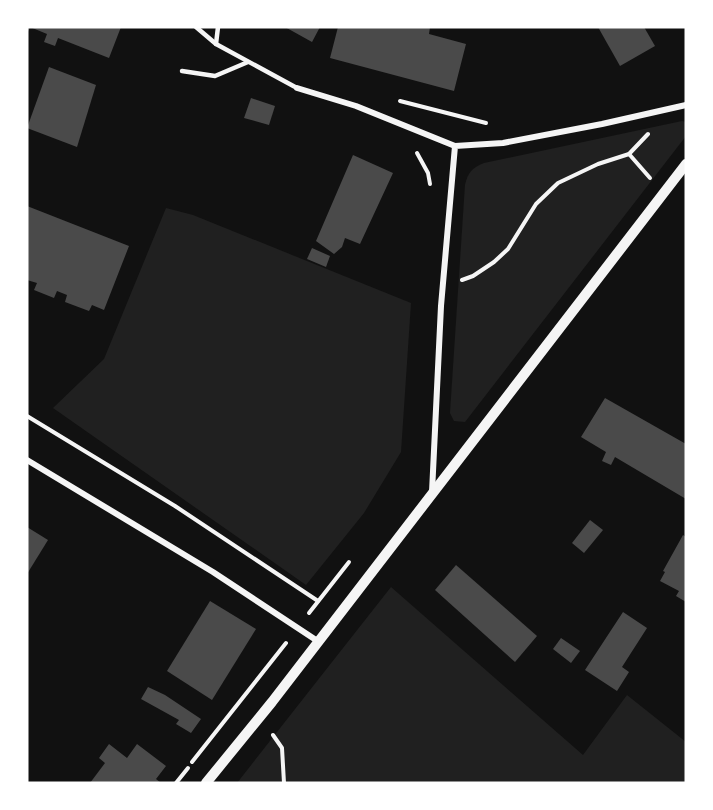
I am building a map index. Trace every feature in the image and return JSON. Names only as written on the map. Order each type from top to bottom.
[{"type":"street","points":[[297,88],[356,106],[455,146],[503,143],[686,105]]},
{"type":"street","points":[[432,492],[443,280],[455,146]]},
{"type":"street","points":[[206,783],[319,642],[686,164]]},
{"type":"street","points":[[27,460],[213,572],[319,642]]},
{"type":"lane","points":[[196,27],[216,44],[297,88]]},
{"type":"lane","points":[[216,44],[218,27]]},
{"type":"lane","points":[[182,71],[215,76],[248,62]]},
{"type":"path","points":[[395,99],[495,124]]},
{"type":"path","points":[[443,280],[466,280],[494,262],[508,249],[536,204],[558,183],[598,164],[629,154],[649,132],[648,114]]},
{"type":"path","points":[[408,147],[418,153],[428,172],[432,191]]},
{"type":"path","points":[[27,416],[175,506],[318,601]]},
{"type":"path","points":[[271,732],[282,748],[284,783]]},
{"type":"shaded area","points":[[686,122],[686,136],[465,422],[454,421],[450,413],[465,185],[471,171],[484,163]]},
{"type":"shaded area","points":[[166,208],[193,215],[411,303],[401,452],[364,513],[306,585],[53,408],[104,359]]},
{"type":"shaded area","points":[[391,587],[583,755],[627,695],[686,742],[686,783],[237,783]]},
{"type":"building","points":[[30,27],[121,27],[109,58],[58,38],[55,46],[44,42],[47,34]]},
{"type":"building","points":[[285,27],[320,27],[312,42]]},
{"type":"building","points":[[338,27],[430,27],[429,34],[466,44],[454,91],[330,58]]},
{"type":"building","points":[[598,27],[644,27],[655,46],[620,66]]},
{"type":"building","points":[[49,67],[96,85],[77,147],[27,128]]},
{"type":"building","points":[[251,98],[275,106],[269,125],[244,118]]},
{"type":"building","points":[[353,155],[393,173],[360,244],[345,238],[342,247],[334,254],[316,241]]},
{"type":"building","points":[[27,206],[129,246],[104,310],[92,305],[89,311],[65,302],[67,295],[57,291],[54,298],[34,290],[37,283],[27,280]]},
{"type":"building","points":[[312,248],[330,256],[326,267],[307,259]]},
{"type":"building","points":[[605,398],[686,444],[686,499],[615,457],[611,465],[602,461],[606,452],[581,437]]},
{"type":"building","points":[[590,520],[603,530],[584,553],[572,543]]},
{"type":"building","points":[[27,527],[48,540],[27,574]]},
{"type":"building","points":[[683,535],[686,537],[686,602],[676,596],[679,591],[660,581]]},
{"type":"building","points":[[456,565],[537,636],[515,662],[435,590]]},
{"type":"building","points":[[210,601],[256,629],[212,700],[167,671]]},
{"type":"building","points":[[623,612],[647,628],[622,667],[629,672],[617,691],[585,670]]},
{"type":"building","points":[[561,638],[580,651],[571,663],[553,649]]},
{"type":"building","points":[[148,687],[165,695],[201,719],[191,733],[176,724],[179,720],[141,699]]},
{"type":"building","points":[[109,744],[127,758],[137,744],[166,766],[156,779],[161,783],[90,783],[105,763],[99,758]]}]
